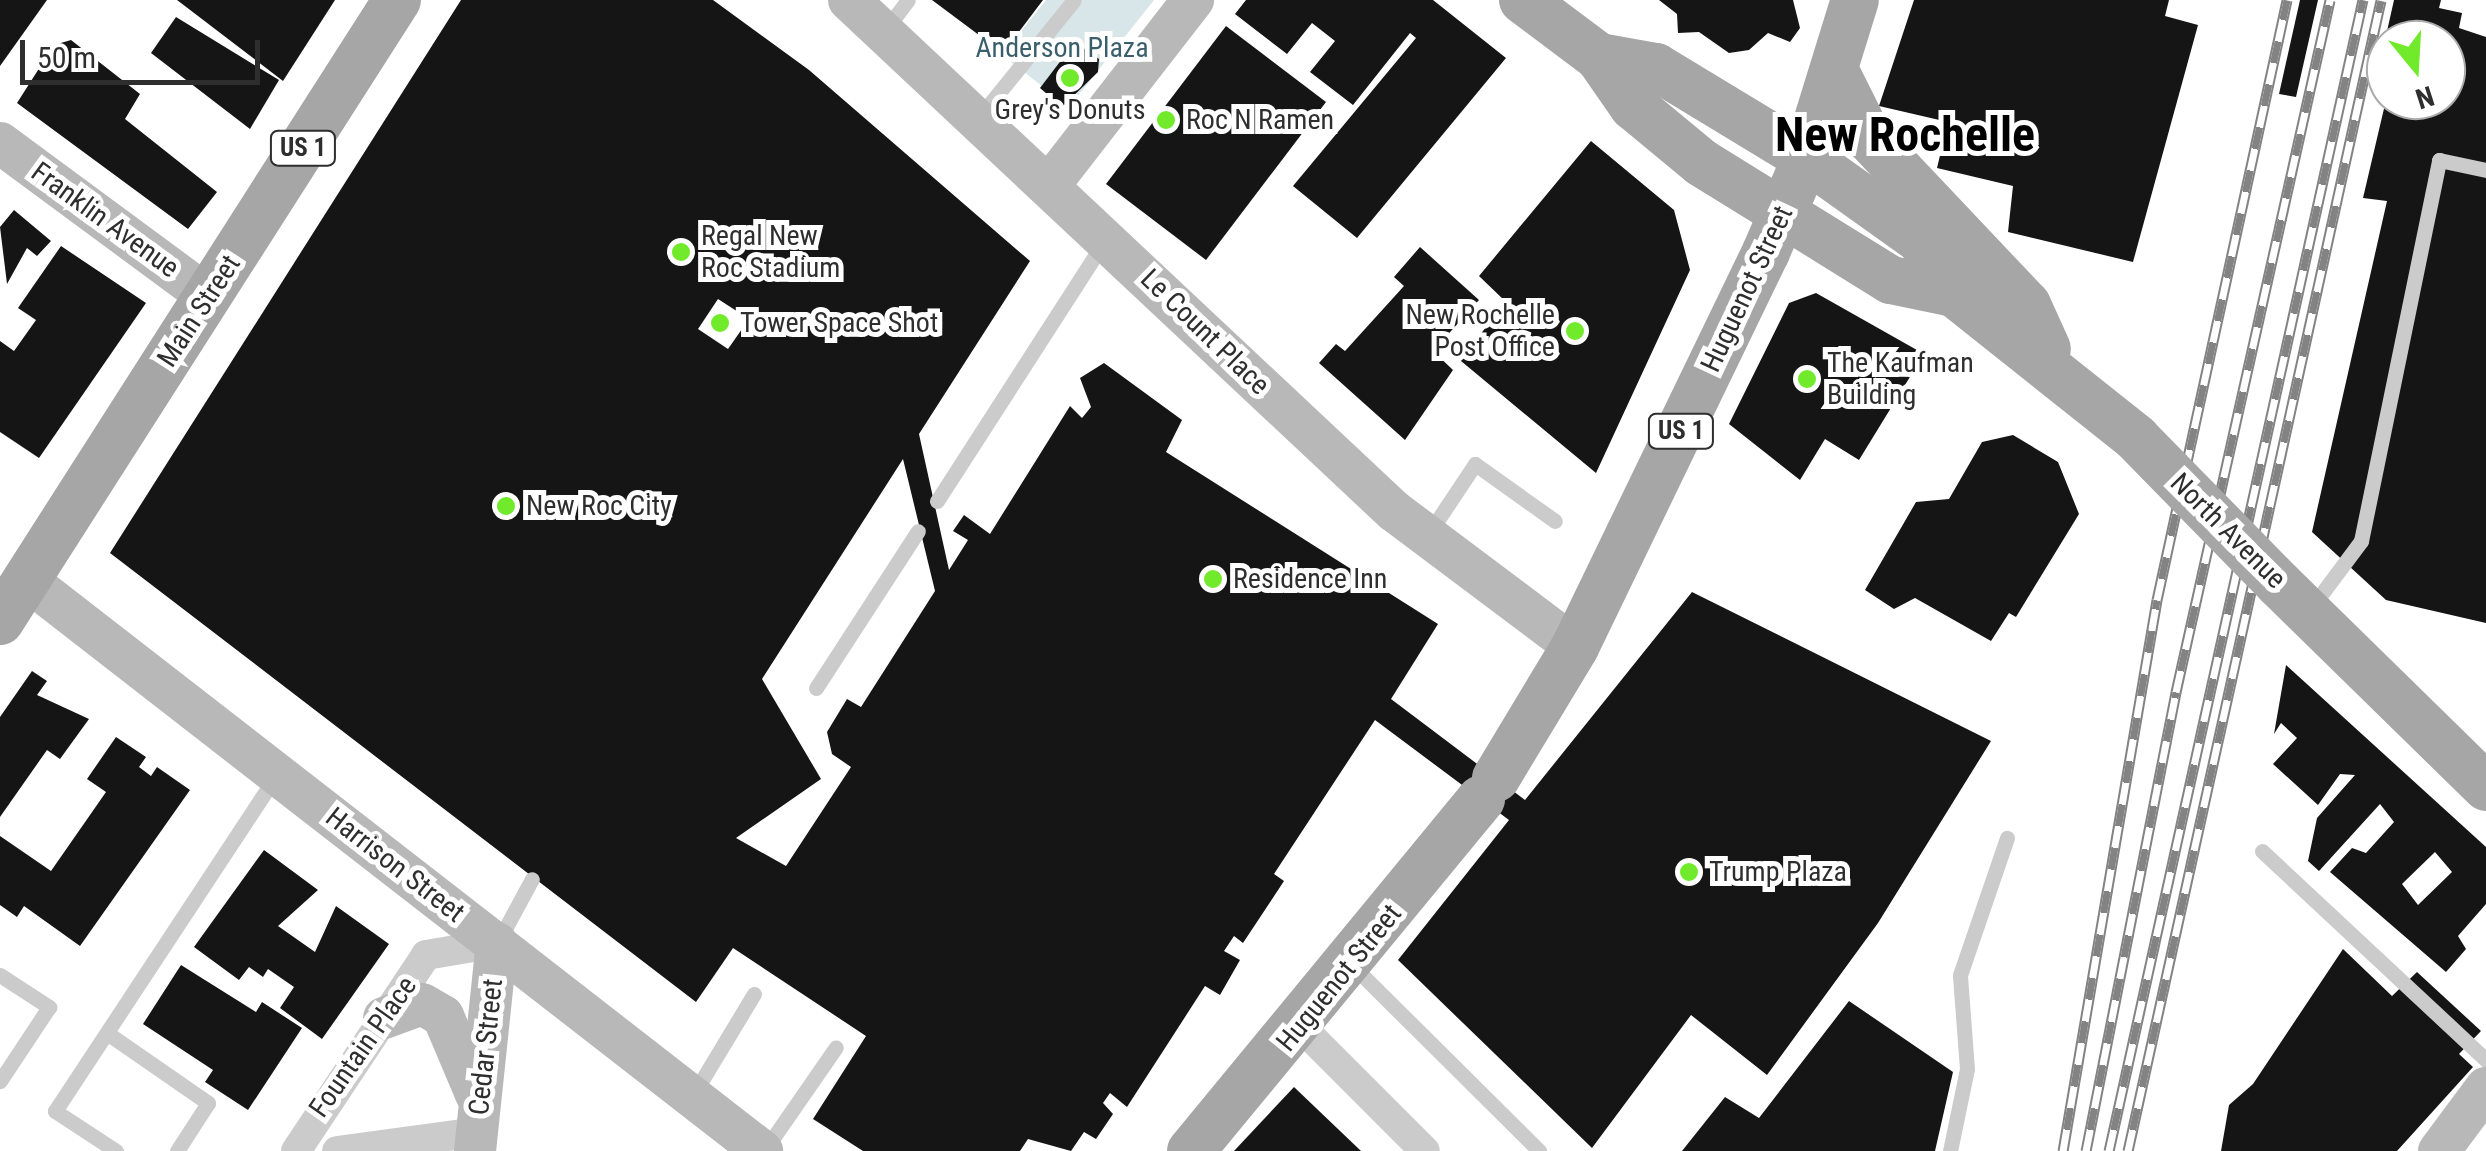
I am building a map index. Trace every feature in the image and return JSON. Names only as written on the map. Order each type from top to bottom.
[{"type":"main road","name":"Main Street","points":[[0,621],[397,0]]},
{"type":"main road","name":"North Avenue","points":[[1523,0],[1600,57],[1633,106],[1782,212],[1892,280],[1954,292]]},
{"type":"main road","name":"Huguenot Street","points":[[1191,1151],[1352,966],[1489,789],[1575,647],[1806,158],[1836,73],[1845,5]]},
{"type":"main road","name":"North Avenue","points":[[1600,57],[1656,67],[1806,158],[1921,240],[1954,292],[2055,366],[2136,438],[2486,787]]},
{"type":"main road","points":[[1836,73],[1868,137],[2027,305],[2055,366]]},
{"type":"street","name":"Le Count Place","points":[[849,0],[897,15],[980,116],[1426,536],[1575,647]]},
{"type":"street","points":[[1052,183],[1194,0]]},
{"type":"street","name":"Franklin Avenue","points":[[0,143],[209,297]]},
{"type":"street","name":"Harrison Street","points":[[27,580],[763,1151]]},
{"type":"street","name":"Fountain Place","points":[[296,1151],[426,955],[496,943]]},
{"type":"street","name":"Cedar Street","points":[[477,1129],[496,943]]},
{"type":"street","points":[[384,1018],[422,1004],[442,1016],[477,1129]]},
{"type":"street","points":[[1301,1027],[1425,1151]]},
{"type":"street","points":[[2439,1151],[2486,1088]]},
{"type":"street","name":"Fountain Place","points":[[337,1151],[477,1129]]},
{"type":"lane","points":[[980,116],[1074,0]]},
{"type":"lane","points":[[2294,597],[2360,540],[2440,160],[2486,170]]},
{"type":"lane","points":[[936,501],[1107,237]]},
{"type":"lane","points":[[1426,536],[1475,464],[1555,521]]},
{"type":"lane","points":[[816,688],[918,531]]},
{"type":"lane","points":[[116,1151],[55,1110],[277,774]]},
{"type":"lane","points":[[1950,1151],[1967,1069],[1960,975],[2008,838]]},
{"type":"lane","points":[[2262,851],[2486,1060]]},
{"type":"lane","points":[[496,943],[532,880]]},
{"type":"lane","points":[[1352,966],[1539,1151]]},
{"type":"lane","points":[[0,975],[49,1008],[0,1082]]},
{"type":"lane","points":[[691,1098],[754,994]]},
{"type":"lane","points":[[106,1034],[208,1103],[177,1151]]},
{"type":"lane","points":[[763,1151],[836,1047]]},
{"type":"green space","name":"Anderson Plaza","points":[[1046,0],[1154,0],[1069,107],[1002,55]]},
{"type":"building","points":[[0,0],[47,0],[0,66]]},
{"type":"building","points":[[177,0],[335,0],[283,81]]},
{"type":"building","points":[[461,0],[713,0],[809,70],[1030,261],[919,434],[949,570],[968,540],[953,531],[964,515],[990,534],[1070,406],[1082,418],[1091,407],[1080,378],[1104,363],[1182,420],[1166,452],[1438,624],[1391,699],[1525,800],[1692,592],[1991,741],[1878,923],[1767,1075],[1691,1015],[1592,1148],[1398,960],[1509,820],[1375,720],[1274,874],[1284,881],[1243,943],[1234,936],[1224,951],[1240,960],[1220,995],[1205,986],[1127,1107],[1110,1093],[1103,1103],[1113,1114],[1096,1139],[1084,1132],[1071,1151],[1028,1139],[1020,1151],[863,1151],[813,1119],[866,1036],[733,948],[696,1002],[110,553]],"holes":[[[718,299],[749,319],[728,349],[698,329]],[[903,459],[935,591],[861,707],[847,699],[827,732],[832,754],[851,767],[786,866],[736,838],[821,779],[762,679]]]},
{"type":"building","points":[[932,0],[1043,0],[1003,53]]},
{"type":"building","points":[[1246,0],[1433,0],[1506,58],[1357,238],[1293,186],[1416,38],[1410,33],[1353,105],[1310,72],[1335,41],[1312,23],[1287,54],[1235,14]]},
{"type":"building","points":[[1659,0],[1793,0],[1800,28],[1790,42],[1768,33],[1749,50],[1729,53],[1699,32],[1678,33],[1677,14]]},
{"type":"building","points":[[1914,0],[2169,0],[2165,16],[2198,25],[2133,262],[2008,232],[2013,186],[1937,168],[1948,122],[1879,106]]},
{"type":"building","points":[[2300,0],[2318,0],[2296,97],[2279,94]]},
{"type":"building","points":[[2394,0],[2441,0],[2439,8],[2462,13],[2461,20],[2390,20]]},
{"type":"building","points":[[176,17],[279,80],[250,129],[151,53]]},
{"type":"building","points":[[1226,26],[1326,102],[1206,260],[1106,184]]},
{"type":"building","points":[[2466,30],[2486,37],[2486,623],[2386,600],[2312,532],[2387,201],[2363,198],[2381,120],[2466,120]]},
{"type":"building","points":[[71,40],[140,94],[125,119],[217,192],[188,229],[17,103],[54,45]]},
{"type":"building","name":"Grey's Donuts","points":[[1075,42],[1099,59],[1098,72],[1062,107],[1040,88]]},
{"type":"building","name":"New Rochelle Post Office","points":[[1591,141],[1674,210],[1690,270],[1596,473],[1461,361],[1505,301],[1479,276]]},
{"type":"building","points":[[14,210],[51,241],[37,256],[27,248],[7,284],[0,227]]},
{"type":"building","points":[[61,246],[146,303],[39,458],[0,432],[0,341],[14,351],[36,320],[18,308]]},
{"type":"building","points":[[1420,247],[1479,300],[1433,351],[1453,370],[1405,440],[1319,363],[1336,344],[1345,351],[1404,286],[1394,277]]},
{"type":"building","name":"The Kaufman Building","points":[[1816,293],[1924,354],[1859,460],[1825,439],[1800,480],[1729,424],[1789,303]]},
{"type":"building","name":"Tower Space Shot","points":[[720,313],[731,324],[720,335],[709,324]]},
{"type":"building","points":[[2013,435],[2058,462],[2079,514],[2016,617],[2009,613],[1991,641],[1915,598],[1894,609],[1865,590],[1916,502],[1949,499],[1982,442]]},
{"type":"building","points":[[2286,665],[2486,847],[2486,904],[2458,936],[2466,949],[2446,972],[2330,872],[2352,848],[2366,853],[2394,822],[2380,804],[2319,871],[2308,861],[2317,818],[2355,775],[2340,774],[2318,805],[2273,764],[2297,738],[2281,723],[2274,734]],"holes":[[[2435,852],[2452,872],[2418,905],[2402,884]]]},
{"type":"building","points":[[32,671],[47,681],[37,695],[89,719],[60,759],[47,750],[0,817],[0,717]]},
{"type":"building","points":[[116,737],[146,757],[139,767],[151,776],[157,767],[190,790],[80,946],[24,906],[17,917],[0,905],[0,836],[51,871],[106,792],[87,779]]},
{"type":"building","points":[[264,850],[318,890],[278,926],[315,952],[336,906],[389,944],[322,1039],[280,1008],[294,987],[268,969],[263,977],[249,967],[239,980],[194,947]]},
{"type":"building","points":[[2343,949],[2392,996],[2417,972],[2481,1031],[2459,1054],[2473,1067],[2397,1151],[2221,1151],[2229,1105],[2253,1084]]},
{"type":"building","points":[[181,965],[256,1012],[262,1002],[302,1028],[248,1110],[205,1082],[213,1070],[143,1024]]},
{"type":"building","points":[[1849,1001],[1953,1072],[1935,1151],[1682,1151],[1725,1097],[1759,1118]]},
{"type":"building","points":[[1294,1087],[1361,1151],[1234,1151]]},
{"type":"railway","points":[[2063,1151],[2157,600],[2287,0]]},
{"type":"railway","points":[[2086,1151],[2176,692],[2330,0]]},
{"type":"railway","points":[[2109,1151],[2363,0]]},
{"type":"railway","points":[[2128,1151],[2381,0]]},
{"type":"place","name":"Grey's Donuts","points":[[1070,78]]},
{"type":"place","name":"Roc N Ramen","points":[[1166,120]]},
{"type":"place","name":"Regal New Roc Stadium","points":[[681,252]]},
{"type":"place","name":"Tower Space Shot","points":[[720,323]]},
{"type":"place","name":"New Rochelle Post Office","points":[[1575,331]]},
{"type":"place","name":"The Kaufman Building","points":[[1807,379]]},
{"type":"place","name":"New Roc City","points":[[506,506]]},
{"type":"place","name":"Residence Inn","points":[[1213,579]]},
{"type":"place","name":"Trump Plaza","points":[[1689,872]]},
{"type":"district","name":"New Rochelle","points":[[1905,135]]}]
